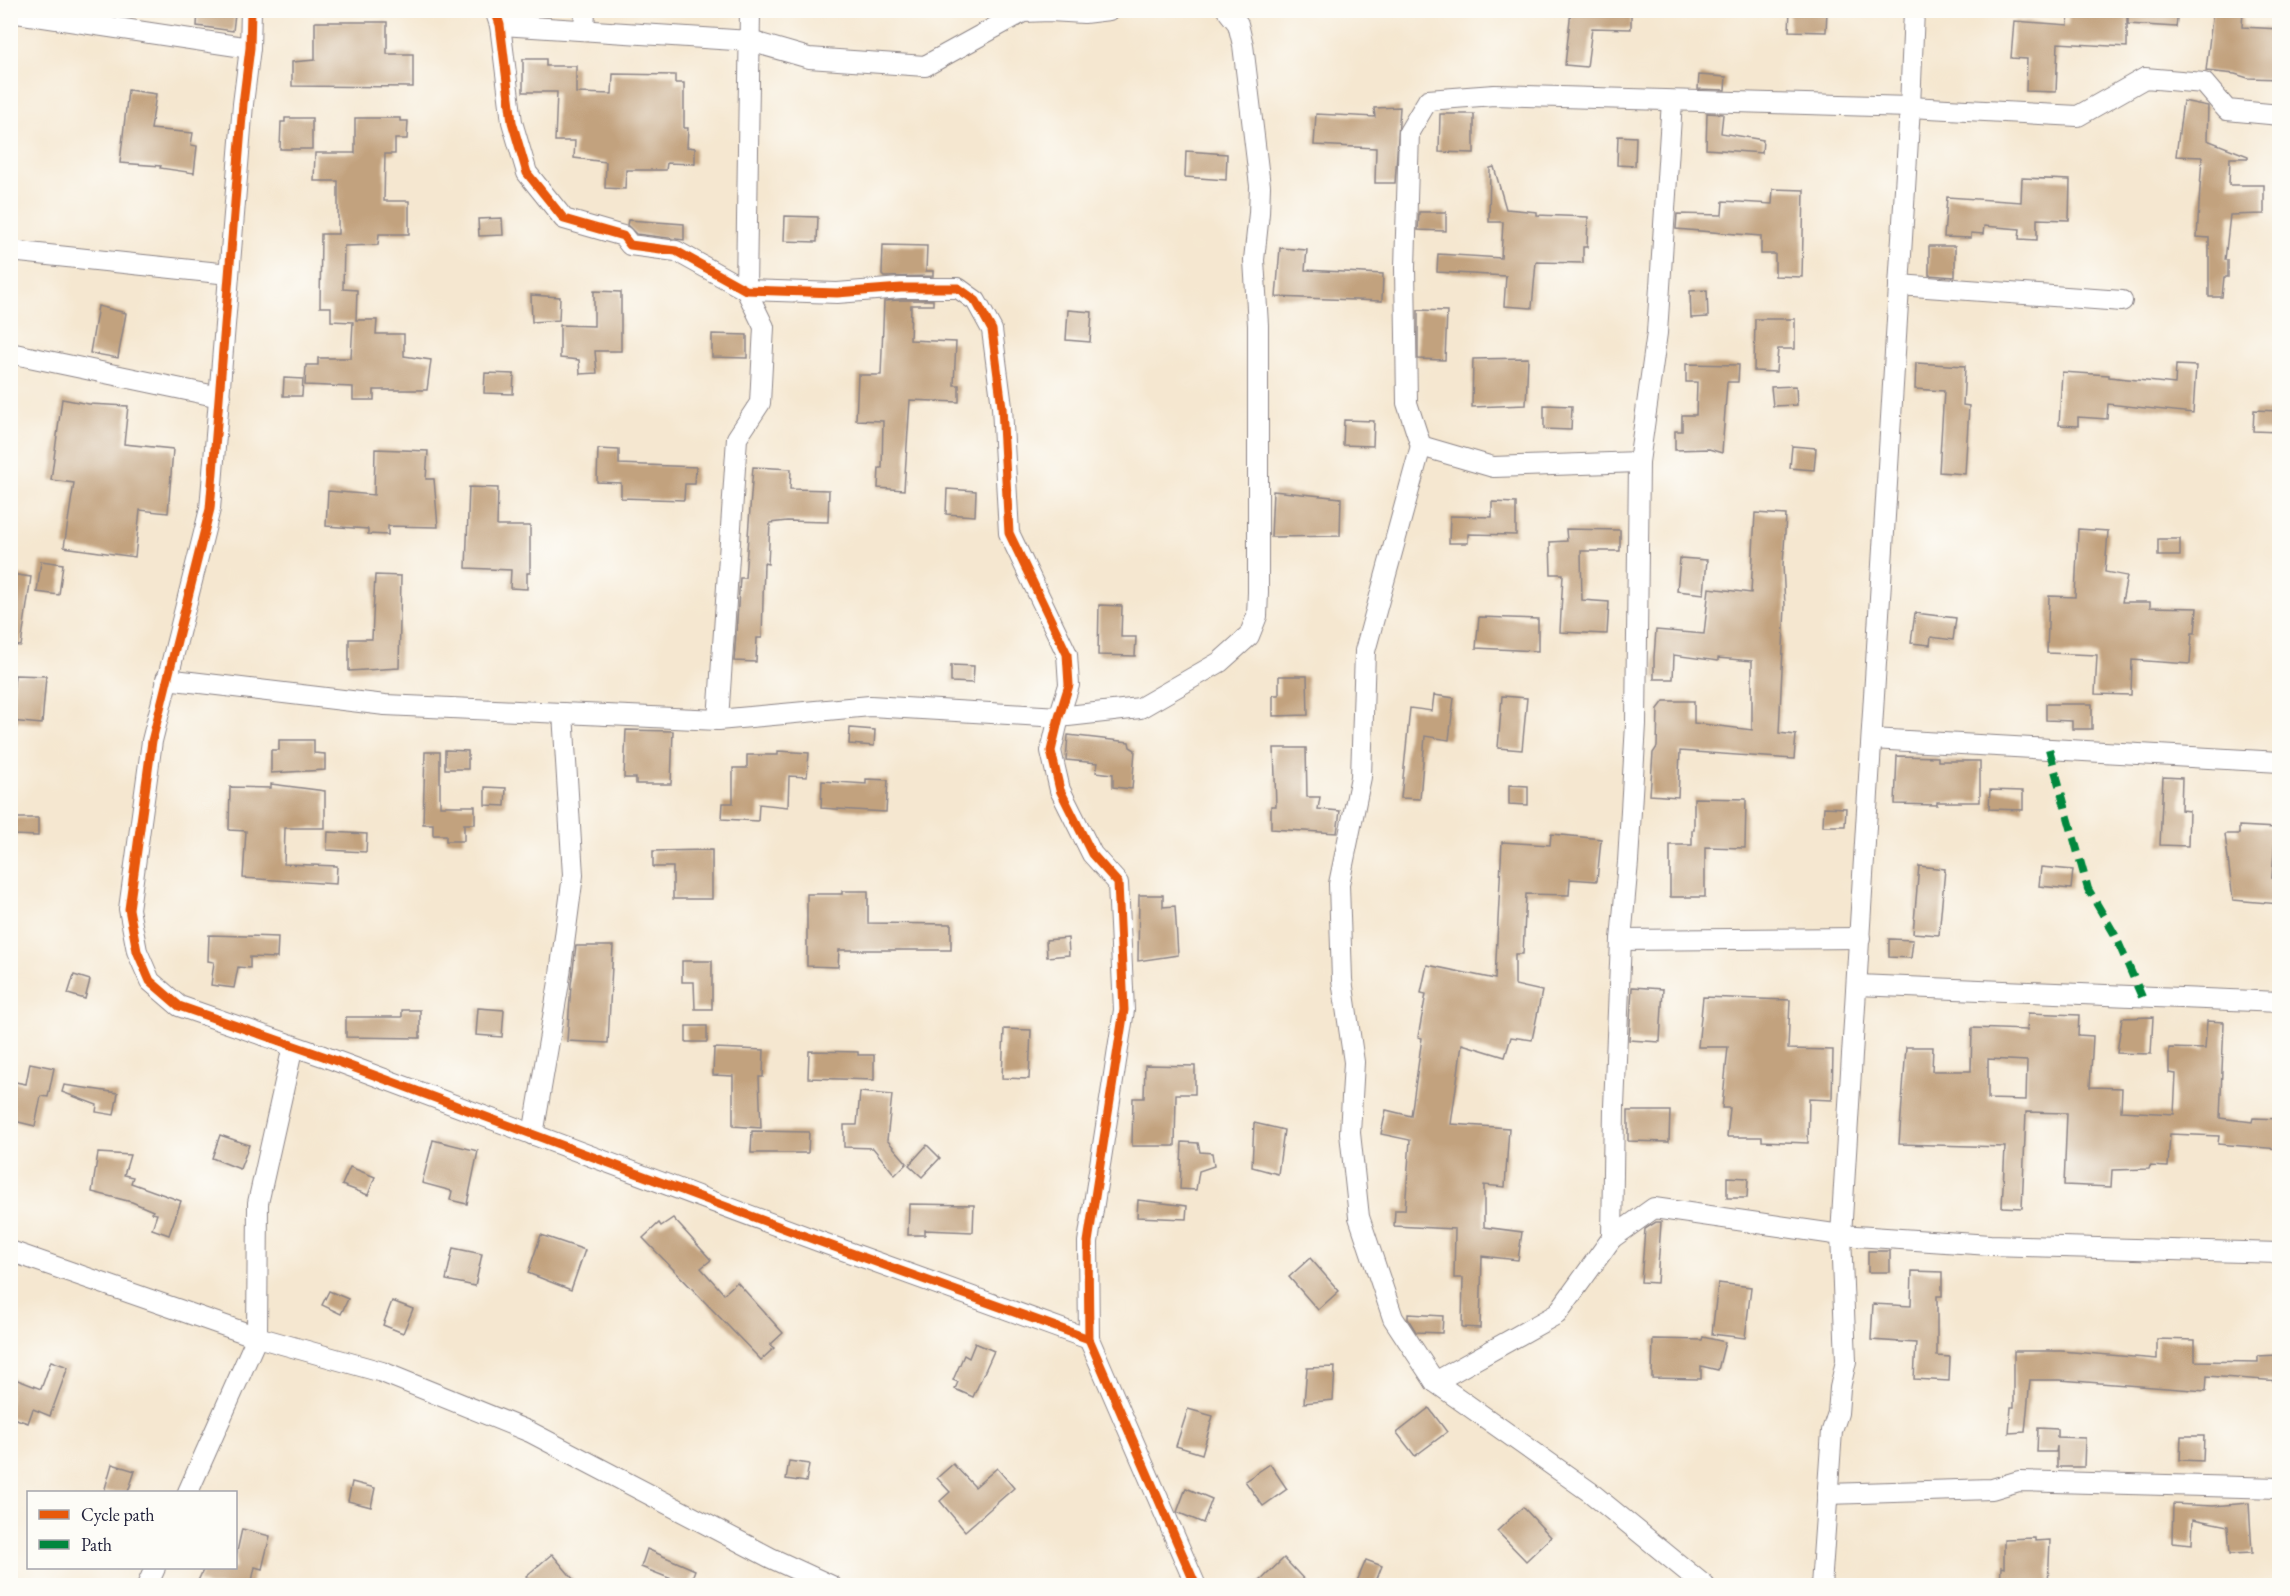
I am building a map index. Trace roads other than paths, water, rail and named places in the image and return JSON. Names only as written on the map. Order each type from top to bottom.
[{"type":"street","points":[[251,10],[250,48],[243,105],[210,509],[152,741],[129,909],[137,951],[150,981],[179,1006],[1089,1339]]},
{"type":"street","points":[[718,720],[737,438],[760,403],[764,327],[746,290],[750,10]]},
{"type":"street","points":[[1110,10],[1084,13],[1023,12],[924,66],[809,58],[750,41],[585,20],[497,18],[512,122],[527,173],[564,219],[623,236],[630,245],[676,251],[746,290],[837,294],[901,288],[958,288],[976,301],[992,330],[1002,407],[1009,533],[1067,654],[1069,685],[1051,751],[1060,790],[1092,854],[1118,883],[1124,1010],[1088,1242],[1089,1339],[1196,1586]]},
{"type":"street","points":[[166,679],[385,705],[718,720],[870,706],[1059,717],[1140,708],[1220,662],[1249,636],[1257,616],[1258,324],[1254,260],[1260,186],[1243,45],[1238,24],[1227,10]]},
{"type":"street","points":[[1821,1586],[1832,1431],[1839,1413],[1840,1388],[1846,1361],[1841,1234],[1914,10]]},
{"type":"street","points":[[10,12],[250,48]]},
{"type":"street","points":[[1705,1586],[1590,1492],[1435,1382],[1393,1318],[1359,1216],[1350,1133],[1354,1062],[1342,980],[1339,884],[1361,777],[1365,651],[1421,446],[1407,403],[1405,268],[1409,132],[1428,100],[1494,95],[1910,107],[2078,117],[2145,78],[2204,83],[2227,110],[2280,115]]},
{"type":"street","points":[[1612,1238],[1621,940],[1636,724],[1639,462],[1658,333],[1672,101]]},
{"type":"street","points":[[10,252],[229,274]]},
{"type":"street","points":[[1899,285],[2122,301]]},
{"type":"street","points":[[10,353],[220,398]]},
{"type":"street","points":[[1421,446],[1493,467],[1639,462]]},
{"type":"street","points":[[533,1135],[559,982],[573,874],[563,713]]},
{"type":"street","points":[[1872,739],[2280,762]]},
{"type":"street","points":[[1621,940],[1860,938]]},
{"type":"street","points":[[1857,985],[2280,1002]]},
{"type":"street","points":[[188,1491],[258,1338],[258,1203],[293,1046]]},
{"type":"street","points":[[1435,1382],[1557,1314],[1612,1238],[1654,1208],[1841,1234],[1990,1245],[2280,1252]]},
{"type":"street","points":[[10,1251],[258,1338],[382,1372],[530,1432],[771,1558],[832,1586]]},
{"type":"street","points":[[1827,1494],[1992,1489],[2019,1481],[2280,1488]]},
{"type":"street","points":[[147,1586],[155,1569]]}]
